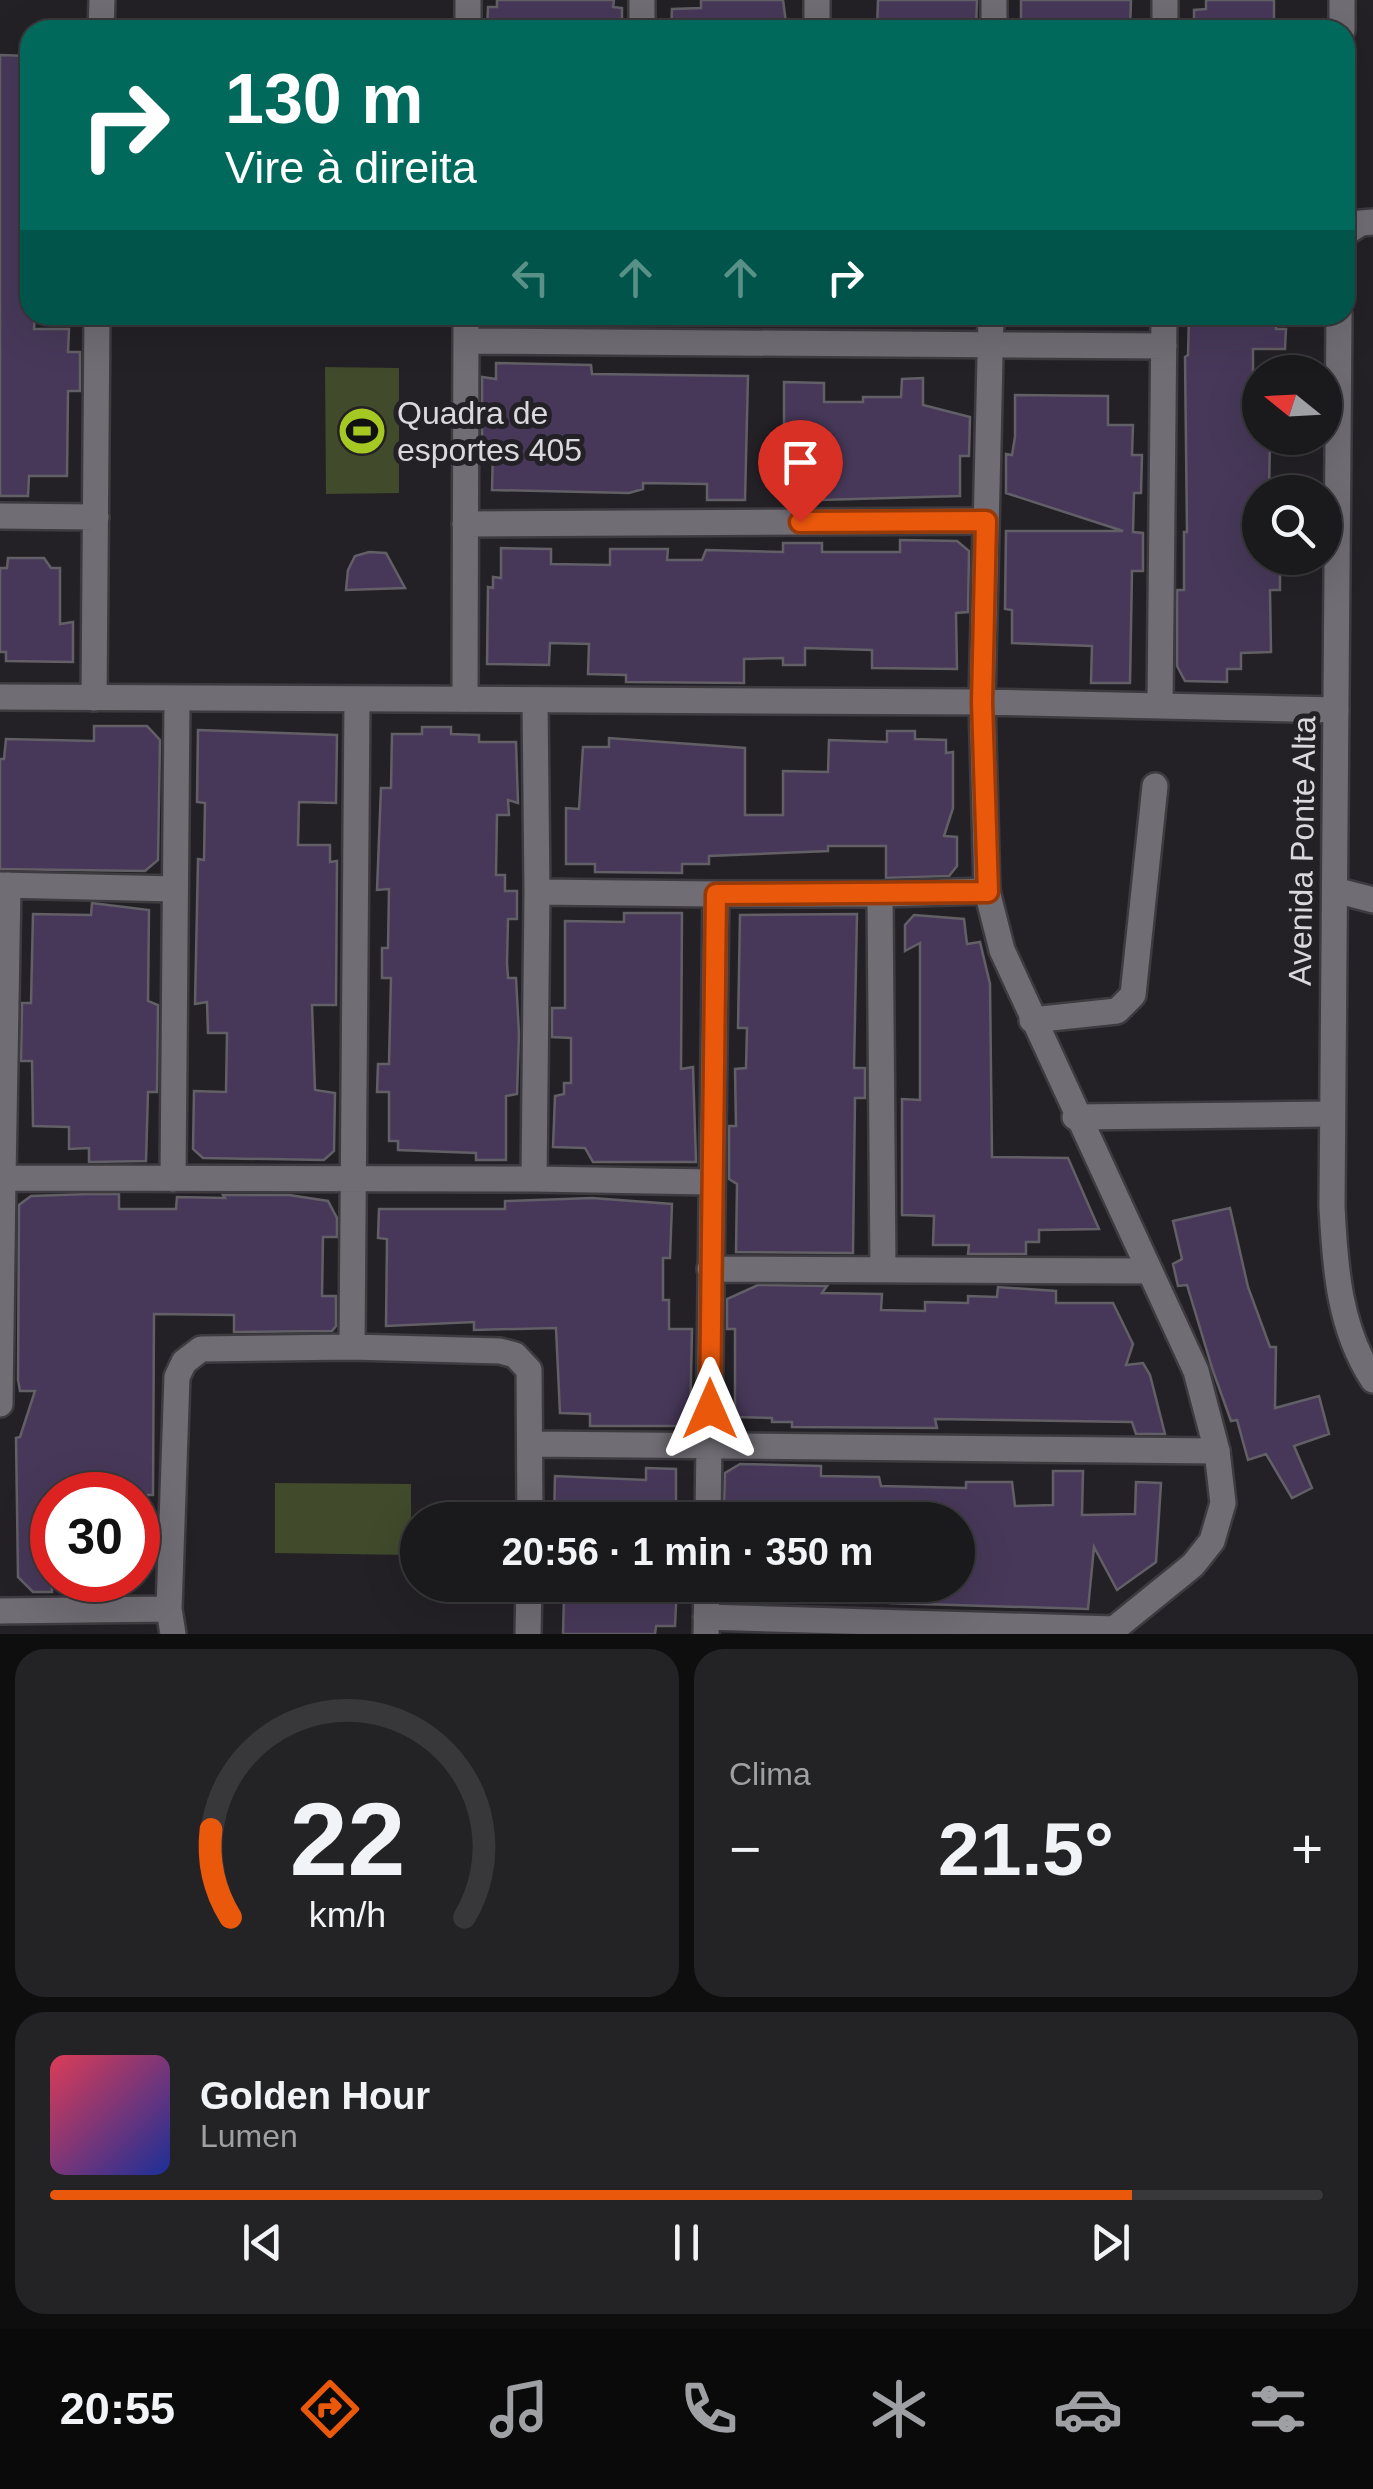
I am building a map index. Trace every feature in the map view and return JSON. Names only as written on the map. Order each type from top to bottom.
[{"type":"street","points":[[94,698],[97,325]]},
{"type":"street","points":[[706,1626],[1111,1632],[1192,1564],[1212,1541],[1222,1503],[1217,1451],[1196,1372],[1032,1020],[1002,950],[988,892],[982,702],[991,325]]},
{"type":"street","points":[[1160,705],[1164,325]]},
{"type":"street","name":"Avenida Ponte Alta","points":[[1339,325],[1332,1114],[1335,1270],[1345,1316],[1373,1380]]},
{"type":"street","points":[[465,700],[466,328],[1164,346]]},
{"type":"street","points":[[0,516],[96,517]]},
{"type":"street","points":[[465,524],[986,521]]},
{"type":"street","points":[[0,697],[982,702],[1336,710]]},
{"type":"street","points":[[173,1179],[177,700]]},
{"type":"street","points":[[352,1347],[357,700]]},
{"type":"street","points":[[534,1179],[535,700]]},
{"type":"street","points":[[1032,1020],[1117,1011],[1133,994],[1155,786]]},
{"type":"street","points":[[0,1404],[4,885],[175,889]]},
{"type":"street","points":[[1334,890],[1373,900]]},
{"type":"street","points":[[537,892],[988,892]]},
{"type":"street","points":[[708,1502],[716,894]]},
{"type":"street","points":[[880,894],[883,1269]]},
{"type":"street","points":[[1075,1117],[1332,1114]]},
{"type":"street","points":[[3,1178],[710,1182]]},
{"type":"street","points":[[710,1269],[1149,1271]]},
{"type":"street","points":[[0,1611],[171,1622],[177,1377],[184,1362],[201,1349],[352,1347],[515,1355],[529,1370],[530,1502]]},
{"type":"street","points":[[532,1444],[1217,1451]]},
{"type":"street","points":[[528,1634],[529,1602]]},
{"type":"green space","name":"Quadra de esportes 405","points":[[325,367],[399,368],[399,493],[326,494]]},
{"type":"green space","points":[[275,1483],[411,1484],[411,1502],[400,1502],[400,1555],[275,1553]]},
{"type":"building","points":[[497,0],[614,0],[613,7],[622,8],[622,20],[487,20],[488,7],[497,7]]},
{"type":"building","points":[[701,0],[783,0],[786,20],[671,20],[672,9],[701,8]]},
{"type":"building","points":[[878,0],[977,0],[976,20],[877,20]]},
{"type":"building","points":[[1021,0],[1131,0],[1130,20],[1021,20]]},
{"type":"building","points":[[1206,0],[1274,0],[1274,20],[1194,20],[1194,10],[1206,9]]},
{"type":"building","points":[[0,55],[20,56],[20,325],[69,329],[68,352],[80,352],[80,391],[68,391],[67,476],[29,476],[28,496],[0,496]]},
{"type":"building","points":[[1189,325],[1276,325],[1276,329],[1286,329],[1285,349],[1253,349],[1253,355],[1242,355],[1242,455],[1270,455],[1269,475],[1242,475],[1242,575],[1280,575],[1280,590],[1270,590],[1271,652],[1241,653],[1241,669],[1227,669],[1227,682],[1185,681],[1177,666],[1177,590],[1184,590],[1187,532],[1185,357]]},
{"type":"building","points":[[496,363],[591,365],[592,374],[748,376],[745,500],[707,500],[707,484],[643,483],[643,489],[629,493],[492,490],[493,451],[482,451],[482,377],[496,379]]},
{"type":"building","points":[[923,378],[923,405],[970,417],[969,456],[960,456],[960,496],[784,501],[784,382],[824,383],[824,402],[863,402],[863,397],[901,397],[902,379]]},
{"type":"building","points":[[1015,395],[1108,396],[1108,425],[1133,425],[1132,455],[1142,455],[1141,493],[1134,493],[1133,532],[1143,533],[1143,571],[1132,571],[1130,683],[1091,683],[1092,646],[1012,643],[1012,610],[1005,609],[1006,531],[1123,531],[1006,493],[1006,454],[1012,455],[1015,437]]},
{"type":"building","points":[[900,540],[957,541],[969,551],[968,612],[956,613],[957,669],[872,668],[872,650],[805,648],[805,665],[783,665],[783,658],[744,659],[744,683],[626,682],[626,675],[588,674],[589,644],[550,643],[549,665],[487,664],[488,587],[493,588],[493,577],[501,578],[501,548],[551,549],[551,564],[610,565],[610,549],[668,549],[667,560],[702,560],[706,550],[783,552],[783,543],[822,543],[822,552],[900,552]]},
{"type":"building","points":[[386,553],[405,588],[346,590],[348,570],[355,556]]},
{"type":"building","points":[[8,558],[44,558],[51,568],[60,568],[60,624],[73,622],[73,662],[6,661],[6,652],[0,652],[0,568],[7,568]]},
{"type":"building","points":[[94,726],[147,726],[160,740],[158,860],[145,871],[0,869],[0,759],[4,759],[6,739],[94,741]]},
{"type":"building","points":[[422,727],[451,727],[451,734],[479,735],[479,742],[516,742],[518,803],[508,800],[509,815],[497,815],[496,875],[505,875],[505,891],[517,891],[517,919],[508,919],[507,963],[508,978],[516,978],[517,1094],[506,1096],[506,1160],[476,1160],[476,1153],[398,1150],[398,1141],[389,1141],[389,1092],[377,1092],[378,1064],[389,1064],[391,978],[382,978],[382,948],[388,948],[389,889],[377,890],[381,788],[391,788],[392,734],[422,734]]},
{"type":"building","points":[[198,730],[337,735],[336,803],[299,802],[298,845],[330,845],[330,862],[337,861],[336,1005],[312,1005],[315,1090],[335,1093],[334,1151],[324,1160],[203,1158],[193,1149],[194,1091],[226,1092],[227,1033],[208,1033],[207,1002],[195,1004],[198,859],[204,860],[205,803],[197,802]]},
{"type":"building","points":[[887,731],[915,731],[915,739],[946,740],[946,753],[953,752],[953,808],[944,836],[957,837],[957,866],[949,876],[886,878],[886,846],[828,846],[828,851],[709,856],[709,864],[682,864],[682,873],[595,872],[595,864],[566,864],[566,808],[579,809],[583,747],[609,747],[609,738],[745,748],[745,815],[783,815],[783,771],[828,772],[829,740],[887,742]]},
{"type":"building","points":[[92,903],[149,910],[148,1001],[158,1005],[157,1092],[148,1092],[146,1161],[89,1162],[89,1148],[69,1149],[69,1127],[33,1126],[32,1061],[21,1061],[22,1003],[31,1003],[33,914],[91,915]]},
{"type":"building","points":[[624,913],[682,913],[681,1069],[693,1067],[696,1162],[593,1162],[585,1148],[553,1147],[555,1096],[564,1094],[564,1083],[571,1083],[571,1038],[552,1037],[552,1008],[565,1008],[565,921],[624,922]]},
{"type":"building","points":[[857,914],[854,1068],[865,1068],[865,1098],[855,1098],[853,1253],[736,1252],[737,1184],[729,1179],[729,1126],[736,1126],[735,1069],[746,1068],[747,1028],[738,1028],[740,915]]},
{"type":"building","points":[[914,915],[964,919],[967,944],[980,942],[990,984],[992,1157],[1068,1158],[1099,1229],[1039,1230],[1039,1242],[1026,1242],[1026,1254],[968,1254],[969,1245],[933,1245],[934,1216],[902,1215],[902,1099],[920,1100],[920,943],[905,951],[905,925]]},
{"type":"building","points":[[119,1194],[119,1209],[176,1209],[177,1197],[289,1195],[328,1201],[337,1218],[337,1237],[323,1237],[322,1296],[336,1296],[336,1326],[332,1331],[234,1332],[234,1315],[154,1314],[153,1472],[30,1472],[30,1589],[18,1577],[16,1438],[20,1437],[35,1391],[20,1391],[18,1380],[19,1205],[31,1196]]},
{"type":"building","points":[[592,1198],[672,1204],[670,1258],[663,1258],[663,1300],[669,1300],[669,1329],[692,1329],[690,1426],[590,1426],[590,1414],[560,1413],[556,1328],[474,1330],[474,1322],[386,1326],[387,1239],[378,1238],[379,1209],[505,1209],[505,1201]]},
{"type":"building","points":[[1230,1208],[1248,1287],[1270,1347],[1276,1347],[1275,1408],[1319,1396],[1329,1434],[1294,1446],[1312,1488],[1292,1498],[1266,1454],[1248,1460],[1237,1420],[1231,1421],[1213,1371],[1187,1285],[1178,1286],[1173,1264],[1182,1259],[1173,1221]]},
{"type":"building","points":[[758,1285],[827,1286],[822,1293],[882,1294],[881,1310],[925,1311],[925,1302],[968,1303],[968,1296],[997,1297],[998,1287],[1056,1291],[1056,1303],[1113,1303],[1133,1344],[1126,1365],[1143,1363],[1150,1375],[1165,1434],[1136,1434],[1132,1422],[935,1419],[937,1428],[792,1427],[792,1422],[772,1422],[772,1418],[735,1417],[735,1329],[727,1329],[727,1299]]},
{"type":"building","points":[[740,1464],[821,1466],[821,1476],[879,1477],[881,1486],[966,1488],[966,1482],[1012,1482],[1015,1506],[1053,1505],[1053,1471],[1083,1471],[1082,1515],[1135,1514],[1136,1482],[1161,1483],[1156,1562],[1117,1590],[1094,1547],[1088,1609],[890,1603],[975,1602],[975,1502],[724,1502],[725,1473]]},
{"type":"building","points":[[646,1468],[676,1469],[676,1502],[554,1502],[555,1476],[646,1480]]},
{"type":"building","points":[[564,1602],[676,1602],[675,1626],[656,1626],[655,1634],[563,1634]]},
{"type":"place","name":"Quadra de esportes 405","points":[[362,431]]},
{"type":"route","points":[[710,1409],[716,894],[988,892],[982,702],[986,521],[800,522]]}]
